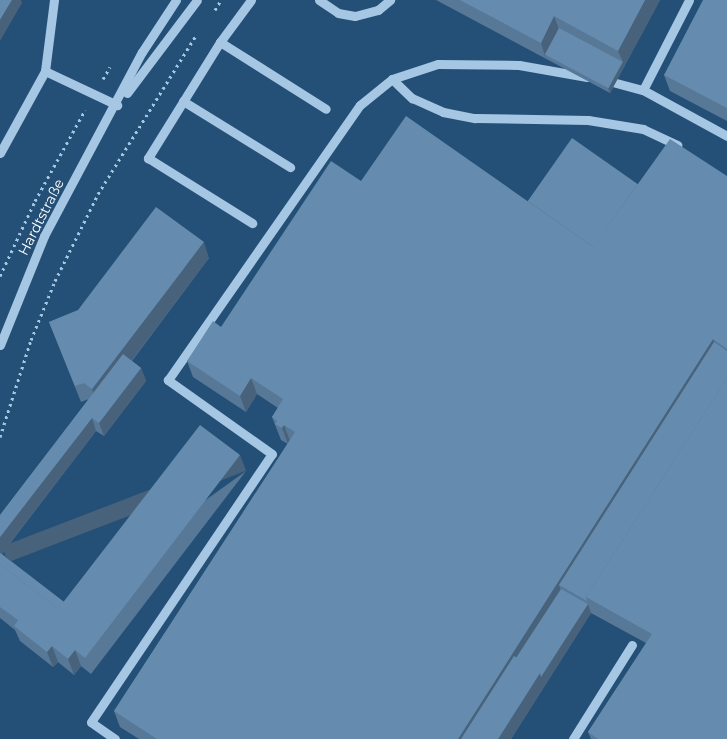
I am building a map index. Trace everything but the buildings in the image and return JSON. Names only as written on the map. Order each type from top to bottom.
[{"type":"street","points":[[0,152],[45,71],[54,0]]},
{"type":"street","name":"Hardtstraße","points":[[0,345],[44,236],[117,105],[142,52],[176,0]]},
{"type":"street","name":"Hardtstraße","points":[[117,105],[197,0]]},
{"type":"street","points":[[251,0],[220,42],[148,158],[252,223]]},
{"type":"street","points":[[319,0],[338,13],[355,16],[378,10],[390,0]]},
{"type":"street","points":[[643,90],[689,0]]},
{"type":"street","points":[[220,42],[326,109]]},
{"type":"street","points":[[116,739],[91,722],[272,454],[168,380],[360,105],[392,79],[438,64],[519,65],[628,84],[643,90],[727,136]]},
{"type":"street","points":[[45,71],[117,105]]},
{"type":"street","points":[[392,79],[412,98],[443,112],[475,118],[588,120],[643,129],[687,151]]},
{"type":"street","points":[[184,101],[290,167]]},
{"type":"street","points":[[573,739],[632,645]]},
{"type":"path","points":[[211,15],[221,0]]},
{"type":"path","points":[[0,437],[31,340],[64,263],[98,194],[200,30]]},
{"type":"path","points":[[0,276],[35,201],[112,64]]}]
